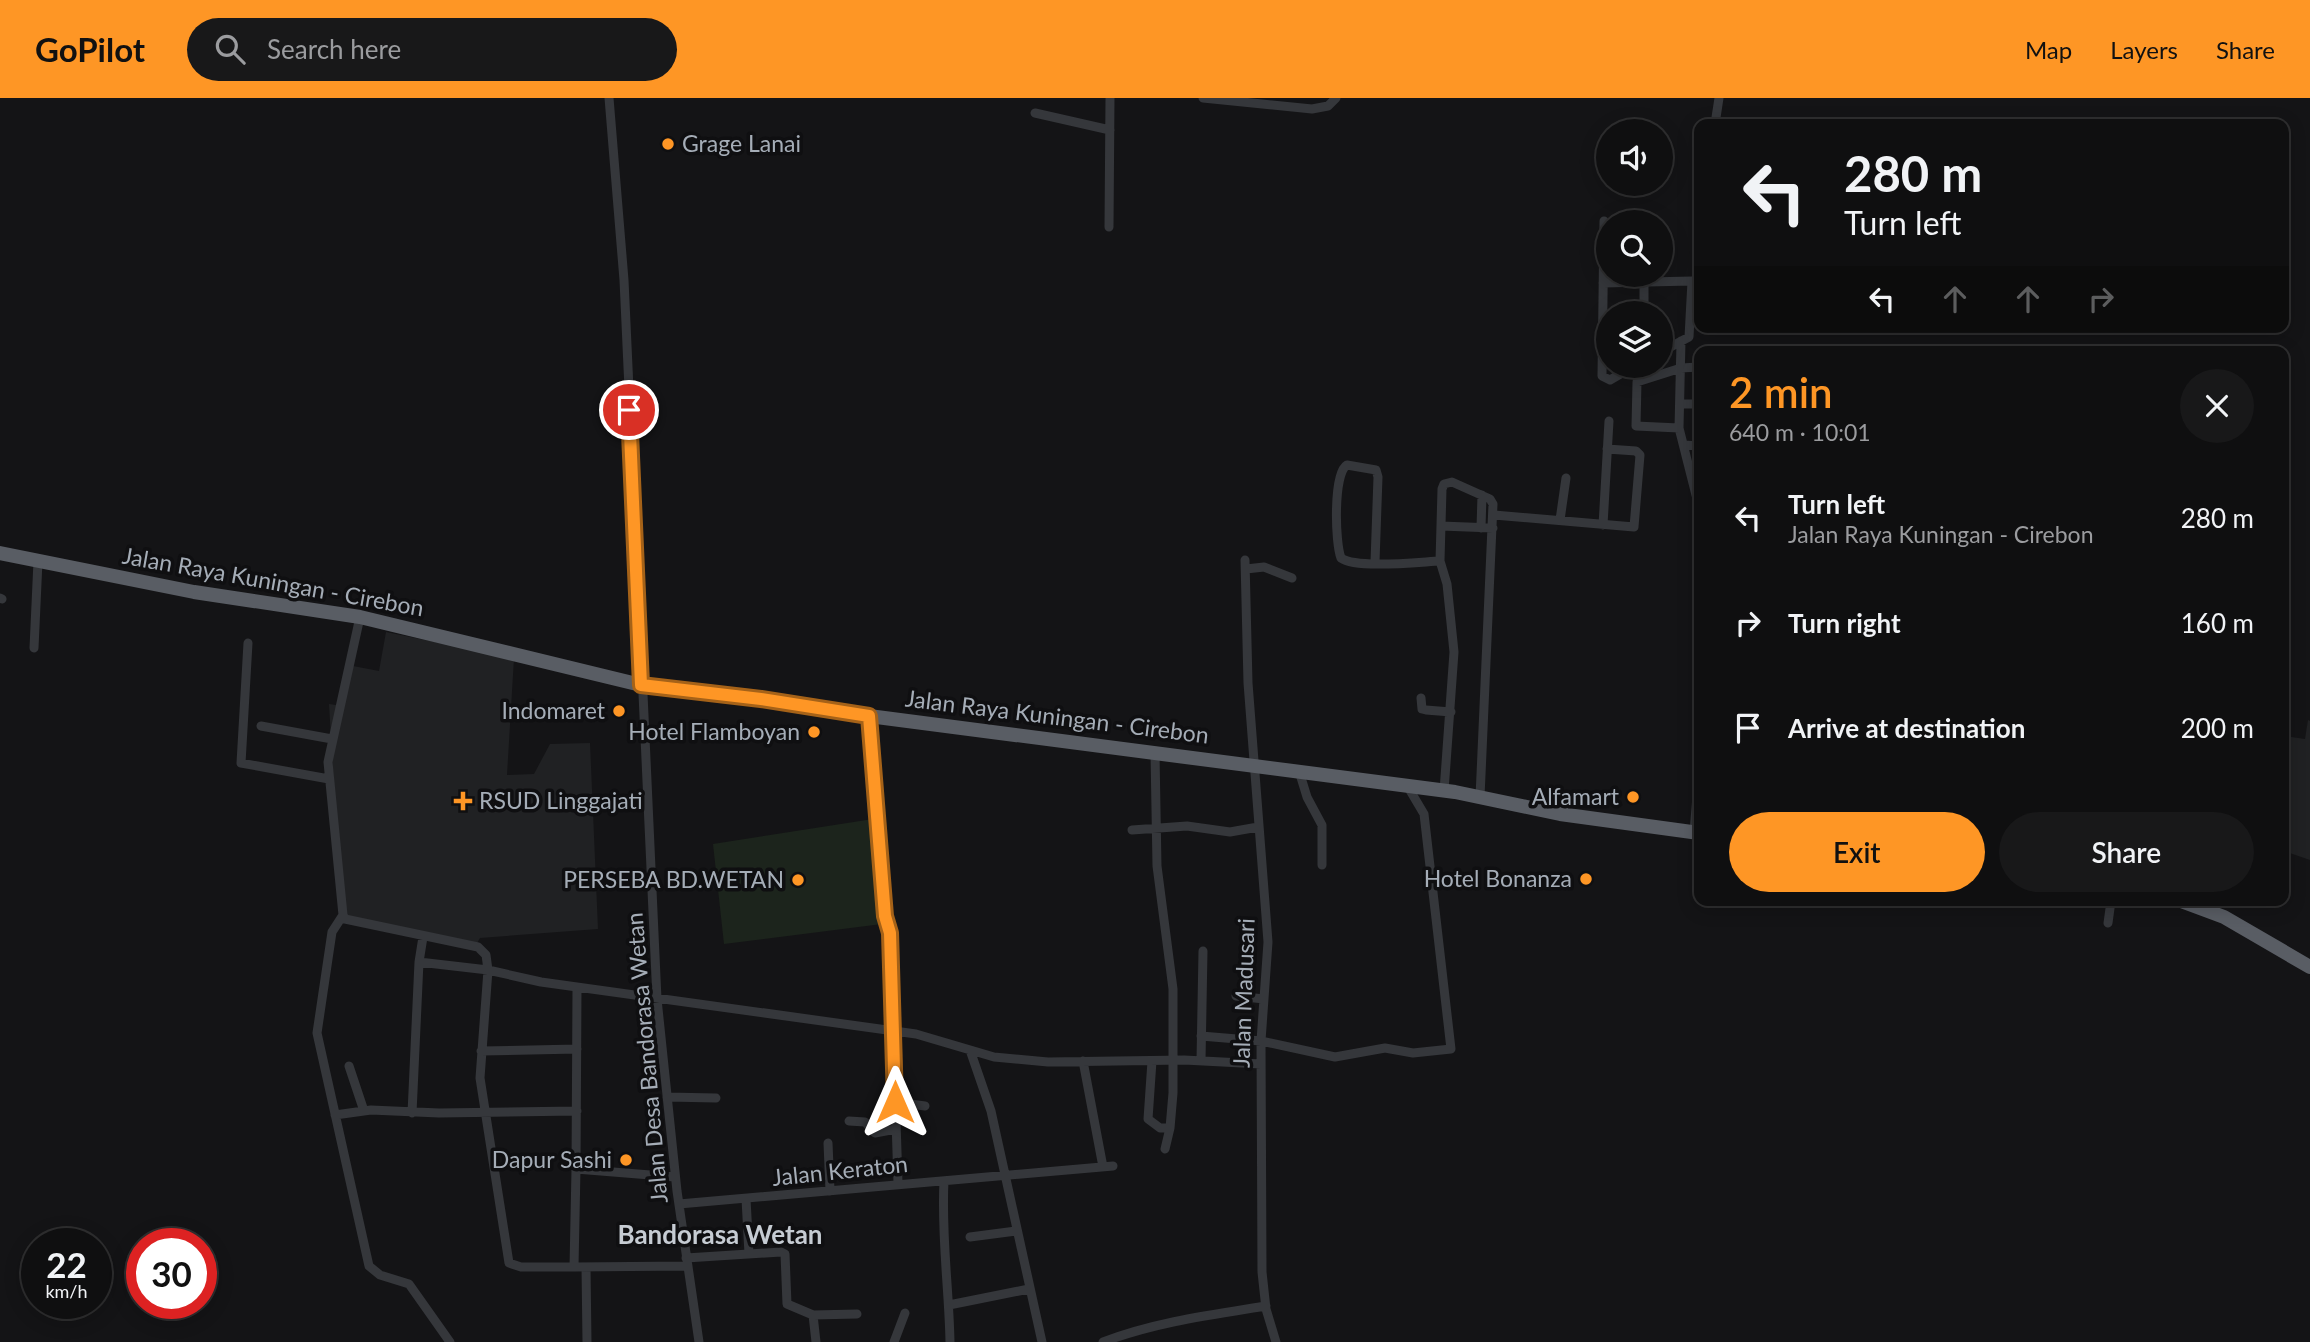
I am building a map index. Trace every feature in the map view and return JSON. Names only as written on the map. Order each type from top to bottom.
[{"type":"highway","name":"Jalan Raya Kuningan - Cirebon","points":[[0,553],[184,591],[360,617],[641,685],[1299,771],[1480,797],[1560,814],[1694,833]]},
{"type":"highway","points":[[2194,906],[2224,917],[2310,967]]},
{"type":"street","name":"Jalan Desa Bandorasa Wetan","points":[[609,98],[624,280],[657,999],[675,1177],[699,1342]]},
{"type":"street","points":[[1109,227],[1110,98]]},
{"type":"street","points":[[1203,98],[1321,109],[1336,98]]},
{"type":"street","points":[[1716,119],[1719,98]]},
{"type":"street","points":[[1035,113],[1110,130]]},
{"type":"street","points":[[1673,281],[1694,281]]},
{"type":"street","points":[[1673,345],[1690,334],[1694,292]]},
{"type":"street","points":[[1681,341],[1679,428],[1694,477]]},
{"type":"street","points":[[1679,428],[1636,426],[1635,387],[1637,382],[1643,379],[1681,368],[1694,368]]},
{"type":"street","points":[[1680,404],[1694,404]]},
{"type":"street","points":[[1603,525],[1609,421]]},
{"type":"street","points":[[1684,445],[1694,446]]},
{"type":"street","points":[[1494,515],[1634,527],[1639,452],[1607,449]]},
{"type":"street","points":[[1375,562],[1376,470],[1347,466],[1338,476],[1337,547],[1344,561],[1375,562],[1440,561]]},
{"type":"street","points":[[1560,520],[1566,478]]},
{"type":"street","points":[[1201,1036],[1262,1041],[1335,1057],[1385,1048],[1413,1053],[1451,1049],[1424,814],[1427,789],[1451,712],[1454,652],[1447,584],[1440,561],[1444,484],[1452,482],[1482,495],[1493,504],[1494,515],[1480,797]]},
{"type":"street","points":[[1480,528],[1482,495]]},
{"type":"street","points":[[1441,526],[1493,528]]},
{"type":"street","points":[[34,648],[38,561]]},
{"type":"street","name":"Jalan Madusari","points":[[1276,1342],[1266,1306],[1260,1191],[1262,1041],[1268,942],[1254,765],[1246,564],[1264,567],[1292,578]]},
{"type":"street","points":[[360,617],[328,762],[343,915],[345,919],[478,947],[486,955],[488,970],[481,1051],[484,1111],[509,1263],[521,1267],[586,1267],[687,1262],[749,1254],[785,1254],[787,1304],[813,1315],[857,1314]]},
{"type":"street","points":[[248,643],[240,762],[329,779]]},
{"type":"street","points":[[1421,698],[1422,709],[1451,712]]},
{"type":"street","points":[[869,716],[885,916],[890,933],[898,1183]]},
{"type":"street","points":[[261,726],[332,739]]},
{"type":"street","points":[[1155,753],[1157,866],[1172,989],[1173,1060],[1170,1128],[1165,1149]]},
{"type":"street","points":[[1299,771],[1307,797],[1322,825],[1322,865]]},
{"type":"street","points":[[1132,830],[1187,826],[1230,832],[1258,827]]},
{"type":"street","points":[[2108,923],[2110,906]]},
{"type":"street","points":[[343,915],[332,932],[317,1033],[369,1266],[380,1275],[409,1284],[450,1342]]},
{"type":"street","points":[[412,1113],[415,992],[423,937]]},
{"type":"street","points":[[1201,1061],[1203,951]]},
{"type":"street","points":[[419,962],[488,970],[657,999],[916,1034],[994,1057],[1048,1062],[1173,1060],[1262,1064]]},
{"type":"street","points":[[574,1266],[577,987]]},
{"type":"street","points":[[1236,996],[1264,999]]},
{"type":"street","points":[[481,1051],[577,1049]]},
{"type":"street","points":[[970,1050],[991,1111],[1042,1342]]},
{"type":"street","points":[[1152,1060],[1147,1119],[1160,1128],[1170,1128]]},
{"type":"street","name":"Jalan Keraton","points":[[679,1204],[898,1183],[1006,1178],[1108,1167],[1083,1061]]},
{"type":"street","points":[[348,1066],[364,1111]]},
{"type":"street","points":[[667,1097],[716,1098]]},
{"type":"street","points":[[895,1102],[925,1106]]},
{"type":"street","points":[[335,1115],[364,1111],[577,1111]]},
{"type":"street","points":[[849,1121],[865,1122],[875,1133],[895,1129]]},
{"type":"street","points":[[828,1143],[830,1191]]},
{"type":"street","points":[[576,1169],[675,1177]]},
{"type":"street","points":[[944,1181],[943,1236],[950,1305],[950,1342]]},
{"type":"street","points":[[746,1199],[749,1254]]},
{"type":"street","points":[[970,1237],[1016,1231]]},
{"type":"street","points":[[586,1267],[587,1342]]},
{"type":"street","points":[[950,1305],[1029,1289]]},
{"type":"street","points":[[1103,1342],[1153,1325],[1266,1306]]},
{"type":"street","points":[[894,1342],[905,1313]]},
{"type":"street","points":[[813,1315],[817,1342]]},
{"type":"shaded area","name":"RSUD Linggajati","points":[[386,632],[514,658],[507,775],[534,774],[550,744],[590,743],[598,929],[480,938],[476,945],[349,920],[341,904],[329,704],[343,706],[353,666],[379,671]]},
{"type":"shaded area","points":[[2308,720],[2310,860],[2289,853],[2289,737],[2305,739]]},
{"type":"shaded area","name":"PERSEBA BD.WETAN","points":[[873,819],[882,924],[724,944],[713,844]]},
{"type":"place","name":"Grage Lanai","points":[[668,144]]},
{"type":"place","name":"Indomaret","points":[[619,711]]},
{"type":"place","name":"Hotel Flamboyan","points":[[814,732]]},
{"type":"place","name":"Alfamart","points":[[1633,797]]},
{"type":"place","name":"RSUD Linggajati","points":[[463,801]]},
{"type":"place","name":"Hotel Bonanza","points":[[1586,879]]},
{"type":"place","name":"PERSEBA BD.WETAN","points":[[798,880]]},
{"type":"place","name":"Dapur Sashi","points":[[626,1160]]},
{"type":"district","name":"Bandorasa Wetan","points":[[720,1235]]},
{"type":"route","points":[[629,410],[641,685],[761,699],[869,716],[885,916],[890,933],[895,1102]]}]
